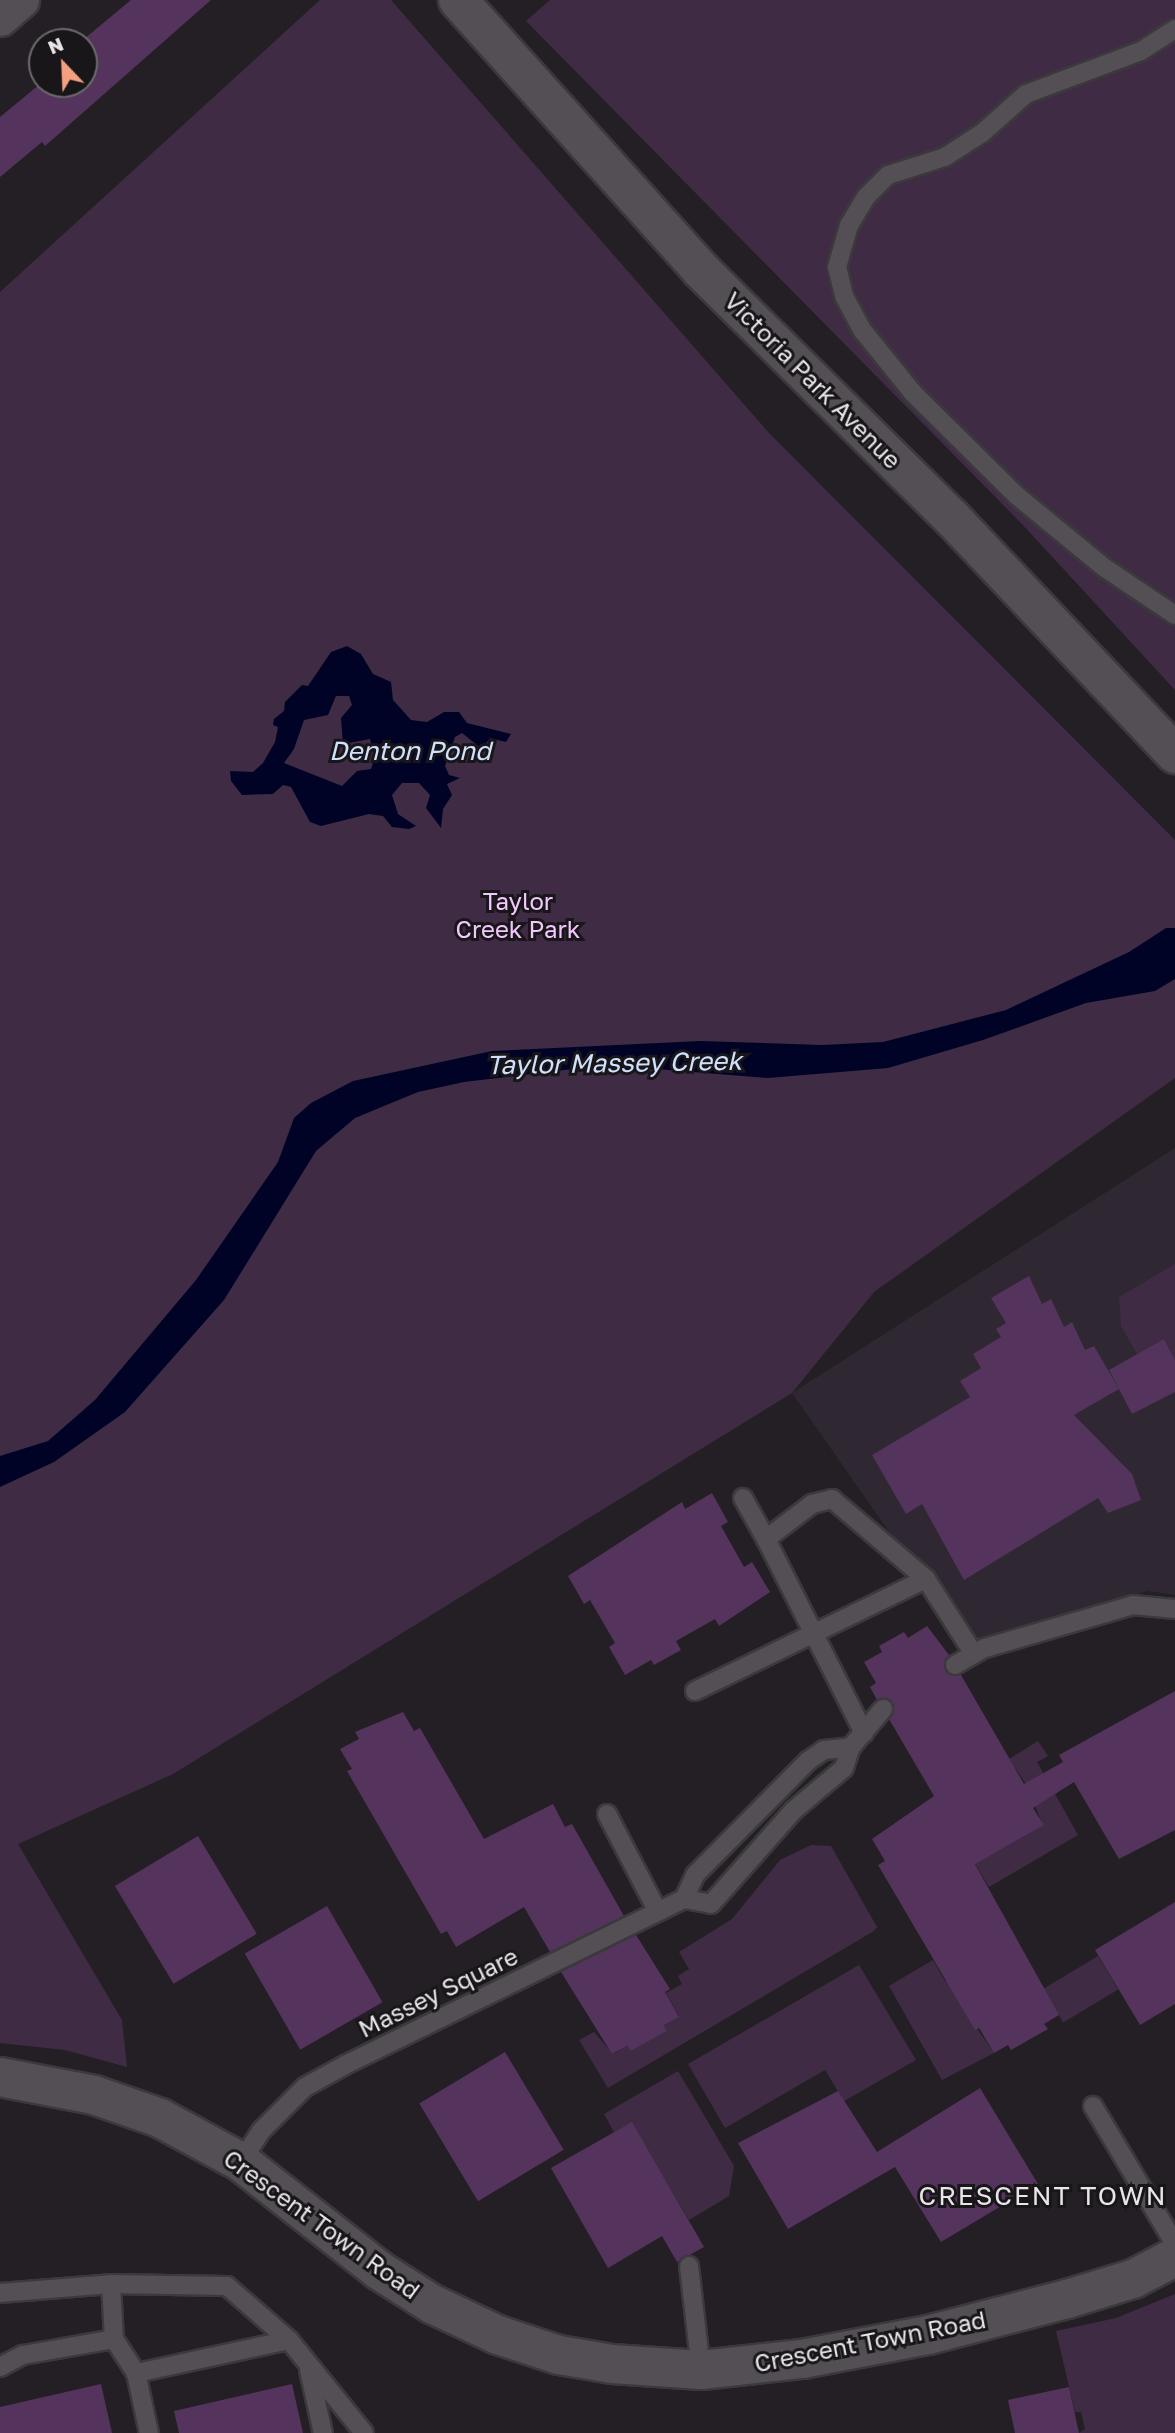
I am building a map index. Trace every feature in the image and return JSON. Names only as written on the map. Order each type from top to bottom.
[{"type":"street","points":[[0,18],[21,0]]},
{"type":"street","name":"Victoria Park Avenue","points":[[458,0],[700,269],[952,518],[1175,754]]},
{"type":"street","name":"Crescent Town Road","points":[[0,2077],[94,2095],[160,2118],[241,2162],[380,2271],[432,2304],[498,2335],[586,2360],[701,2370],[802,2359],[928,2335],[1133,2279],[1175,2257]]},
{"type":"lane","points":[[1175,29],[1141,51],[1026,94],[982,133],[945,157],[888,176],[866,197],[849,225],[837,267],[844,296],[863,331],[913,393],[1016,495],[1071,542],[1175,615]]},
{"type":"lane","points":[[743,1498],[864,1733]]},
{"type":"lane","points":[[766,1539],[812,1504],[832,1499],[926,1579],[974,1654]]},
{"type":"lane","points":[[695,1690],[926,1579]]},
{"type":"lane","points":[[955,1665],[974,1654],[1132,1605],[1175,1609]]},
{"type":"lane","name":"Massey Square","points":[[241,2162],[261,2131],[305,2087],[684,1899],[710,1904],[794,1810],[844,1768],[851,1747],[883,1709]]},
{"type":"lane","points":[[684,1899],[695,1875],[808,1761],[824,1749],[851,1747]]},
{"type":"lane","points":[[607,1814],[658,1912]]},
{"type":"lane","points":[[1093,2106],[1175,2244]]},
{"type":"lane","points":[[689,2266],[701,2370]]},
{"type":"lane","points":[[111,2284],[114,2339],[136,2373],[149,2433]]},
{"type":"lane","points":[[0,2293],[111,2284],[227,2286],[289,2340],[309,2370],[364,2433]]},
{"type":"lane","points":[[0,2367],[23,2356],[114,2339]]},
{"type":"lane","points":[[136,2373],[289,2340]]},
{"type":"lane","points":[[309,2370],[323,2433]]},
{"type":"shaded area","points":[[1175,1148],[1175,1595],[1148,1591],[968,1645],[792,1393]]},
{"type":"green space","name":"Taylor Creek Park","points":[[320,0],[391,0],[769,433],[1175,840],[1175,1078],[874,1292],[792,1393],[173,1774],[18,1844],[122,2020],[127,2067],[65,2050],[0,2043],[0,292]]},
{"type":"green space","points":[[550,0],[1175,0],[1175,690],[1022,524],[526,21]]},
{"type":"green space","points":[[1175,1264],[1175,1360],[1164,1339],[1137,1354],[1121,1326],[1119,1297]]},
{"type":"green space","points":[[1038,1741],[1048,1756],[1037,1762],[1078,1835],[989,1887],[970,1855],[1005,1847],[1043,1825],[1026,1784],[1009,1759]]},
{"type":"green space","points":[[811,1845],[831,1846],[877,1927],[874,1931],[608,2088],[579,2040],[594,2032],[613,2054],[627,2046],[631,2051],[667,2031],[664,2025],[679,2016],[666,1993],[682,1984],[678,1976],[689,1969],[679,1952],[732,1919],[780,1860]]},
{"type":"green space","points":[[1098,1956],[1118,1989],[1063,2022],[1043,1989]]},
{"type":"green space","points":[[933,1960],[945,1981],[952,1978],[962,2007],[994,2053],[942,2080],[889,1986]]},
{"type":"green space","points":[[859,1965],[916,2060],[844,2101],[825,2070],[725,2128],[688,2064]]},
{"type":"green space","points":[[678,2071],[734,2166],[729,2196],[689,2220],[632,2123],[614,2132],[604,2114]]},
{"type":"green space","points":[[1175,2294],[1175,2433],[1079,2433],[1085,2429],[1081,2412],[1075,2412],[1056,2331],[1116,2318]]},
{"type":"water","name":"Denton Pond","points":[[347,646],[361,654],[373,674],[391,682],[393,700],[411,720],[427,722],[444,712],[459,712],[467,723],[511,734],[506,742],[490,738],[482,749],[462,733],[455,737],[445,766],[449,775],[460,778],[447,784],[452,795],[443,809],[441,828],[426,808],[430,795],[419,783],[402,783],[392,795],[398,814],[416,826],[409,829],[392,827],[383,816],[369,814],[321,826],[310,822],[291,787],[283,785],[273,794],[242,795],[231,781],[230,771],[253,772],[263,763],[275,742],[278,727],[273,725],[274,719],[284,711],[285,702],[302,685],[308,686],[331,652]],"holes":[[[336,696],[349,696],[352,705],[341,718],[343,744],[370,739],[375,757],[371,769],[357,771],[342,786],[284,763],[294,749],[304,720],[328,715]]]},
{"type":"water","name":"Taylor Massey Creek","points":[[1166,928],[1175,928],[1175,979],[1155,991],[1086,1003],[983,1040],[888,1068],[768,1078],[607,1065],[464,1082],[418,1092],[355,1118],[316,1151],[224,1300],[125,1412],[54,1462],[0,1487],[0,1456],[48,1441],[95,1400],[196,1280],[278,1162],[294,1118],[311,1103],[353,1081],[492,1051],[700,1041],[822,1045],[883,1042],[1006,1010],[1129,952]]},
{"type":"building","points":[[131,0],[211,0],[45,146],[42,142],[0,177],[0,117],[28,94],[28,98],[98,98],[97,28]]},
{"type":"building","points":[[1029,1276],[1042,1304],[1051,1299],[1064,1327],[1072,1322],[1085,1350],[1094,1346],[1119,1389],[1074,1415],[1132,1474],[1141,1500],[1108,1513],[1098,1498],[964,1580],[922,1504],[906,1514],[872,1455],[970,1397],[960,1381],[981,1368],[973,1354],[1001,1337],[996,1329],[1006,1323],[991,1298]]},
{"type":"building","points":[[1164,1339],[1175,1360],[1175,1392],[1132,1414],[1109,1370]]},
{"type":"building","points":[[712,1493],[728,1522],[721,1526],[744,1567],[752,1562],[770,1592],[719,1626],[715,1619],[676,1641],[681,1650],[654,1665],[651,1660],[625,1675],[609,1647],[615,1643],[590,1600],[584,1604],[568,1576],[682,1502],[685,1509]]},
{"type":"building","points":[[927,1626],[949,1655],[946,1671],[961,1675],[1024,1784],[1063,1762],[1059,1755],[1175,1691],[1175,1830],[1119,1859],[1074,1782],[1033,1808],[1044,1825],[975,1864],[1059,2015],[1044,2024],[1048,2029],[1011,2050],[1008,2045],[994,2053],[979,2028],[975,2030],[878,1865],[885,1861],[872,1839],[934,1796],[889,1719],[893,1705],[886,1698],[877,1700],[870,1687],[876,1683],[864,1662],[882,1652],[879,1646],[904,1632],[908,1638]]},
{"type":"building","points":[[403,1712],[414,1731],[420,1728],[484,1839],[553,1804],[565,1827],[572,1824],[624,1916],[550,1952],[524,1907],[456,1947],[447,1931],[441,1934],[347,1771],[352,1769],[340,1749],[359,1739],[355,1732]]},
{"type":"building","points":[[198,1836],[257,1934],[174,1984],[115,1886]]},
{"type":"building","points":[[1175,1902],[1175,2004],[1140,2025],[1095,1950]]},
{"type":"building","points":[[327,1906],[382,2002],[300,2050],[245,1954]]},
{"type":"building","points":[[636,1935],[670,1989],[665,1992],[679,2017],[664,2025],[667,2031],[631,2051],[627,2046],[612,2054],[561,1972]]},
{"type":"building","points":[[505,2052],[564,2150],[478,2201],[419,2104]]},
{"type":"building","points":[[980,2088],[1038,2184],[941,2242],[895,2167],[788,2229],[738,2143],[838,2091],[877,2152]]},
{"type":"building","points":[[632,2122],[704,2247],[677,2262],[662,2236],[608,2268],[551,2168]]},
{"type":"building","points":[[101,2384],[112,2433],[0,2433],[0,2407]]},
{"type":"building","points":[[292,2384],[303,2433],[179,2433],[174,2411]]},
{"type":"building","points":[[1069,2387],[1079,2433],[1015,2433],[1008,2400]]},
{"type":"district","name":"CRESCENT TOWN","points":[[1043,2196]]}]
